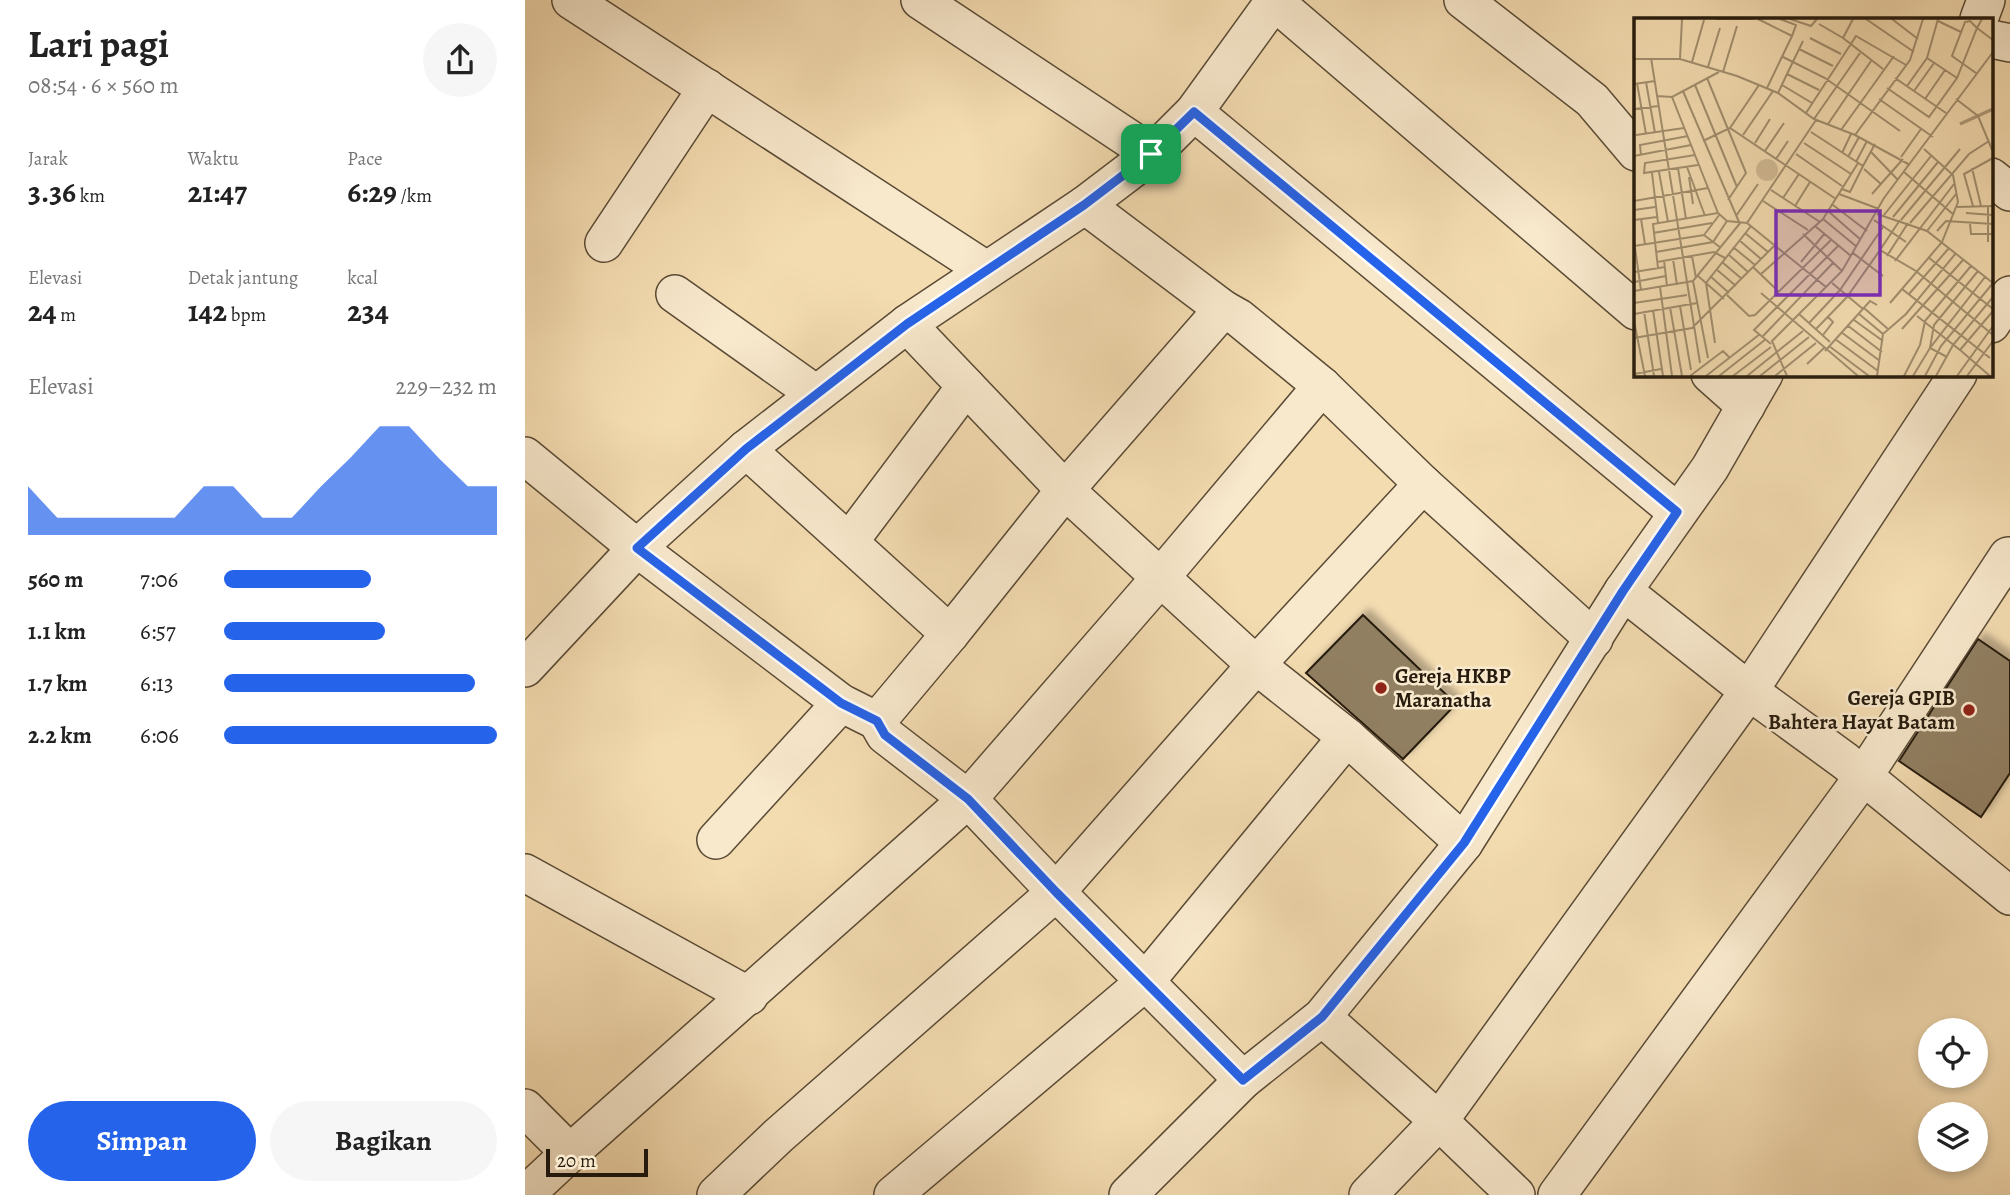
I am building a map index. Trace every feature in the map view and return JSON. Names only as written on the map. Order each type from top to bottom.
[{"type":"street","points":[[571,0],[986,270]]},
{"type":"street","points":[[919,0],[1151,154]]},
{"type":"street","points":[[1463,0],[1592,100],[1634,150]]},
{"type":"street","points":[[1979,18],[1986,0]]},
{"type":"street","points":[[525,668],[637,548],[746,449],[907,324],[1084,205],[1151,154],[1194,112],[1275,1],[1634,309]]},
{"type":"street","points":[[604,243],[707,88]]},
{"type":"street","points":[[1194,112],[1677,512]]},
{"type":"street","points":[[1993,179],[2010,192]]},
{"type":"street","points":[[1084,205],[1238,318],[1322,386],[1423,484],[1594,639]]},
{"type":"street","points":[[675,294],[816,394]]},
{"type":"street","points":[[1993,321],[2010,295]]},
{"type":"street","points":[[877,721],[1065,490],[1223,309]]},
{"type":"street","points":[[907,324],[1065,490],[1256,665],[1347,737],[1464,843]]},
{"type":"street","points":[[1712,376],[1746,406]]},
{"type":"street","points":[[1128,1195],[1243,1080],[1322,1017],[1464,843],[1623,591],[1710,468],[1763,376]]},
{"type":"street","points":[[1368,1195],[1439,1121],[1749,691],[1957,376]]},
{"type":"street","points":[[849,542],[966,386]]},
{"type":"street","points":[[525,1195],[968,799],[1322,386]]},
{"type":"street","points":[[746,449],[950,634]]},
{"type":"street","points":[[527,460],[637,548],[841,703],[877,721],[885,735],[968,799],[1056,892],[1243,1080]]},
{"type":"street","points":[[716,1195],[778,1136],[1056,892],[1256,665],[1423,484]]},
{"type":"street","points":[[1557,1195],[1863,776],[2009,555]]},
{"type":"street","points":[[1623,591],[1749,691],[1863,776],[2010,896]]},
{"type":"street","points":[[716,840],[841,703]]},
{"type":"street","points":[[893,1195],[1145,982],[1347,737]]},
{"type":"street","points":[[525,873],[749,996]]},
{"type":"street","points":[[1322,1017],[1439,1121],[1516,1195]]},
{"type":"street","points":[[525,1108],[570,1153]]},
{"type":"building","name":"Gereja HKBP Maranatha","points":[[1363,615],[1456,704],[1403,759],[1306,673]]},
{"type":"building","name":"Gereja GPIB Bahtera Hayat Batam","points":[[1978,639],[2010,661],[2010,773],[1981,817],[1899,761]]},
{"type":"place","name":"Gereja HKBP Maranatha","points":[[1381,688]]},
{"type":"place","name":"Gereja GPIB Bahtera Hayat Batam","points":[[1969,710]]},
{"type":"route","points":[[1194,112],[1677,512],[1623,591],[1464,843],[1322,1017],[1243,1080],[1056,892],[968,799],[885,735],[877,721],[841,703],[637,548],[746,449],[907,324],[1084,205],[1151,154],[1194,112]]}]
